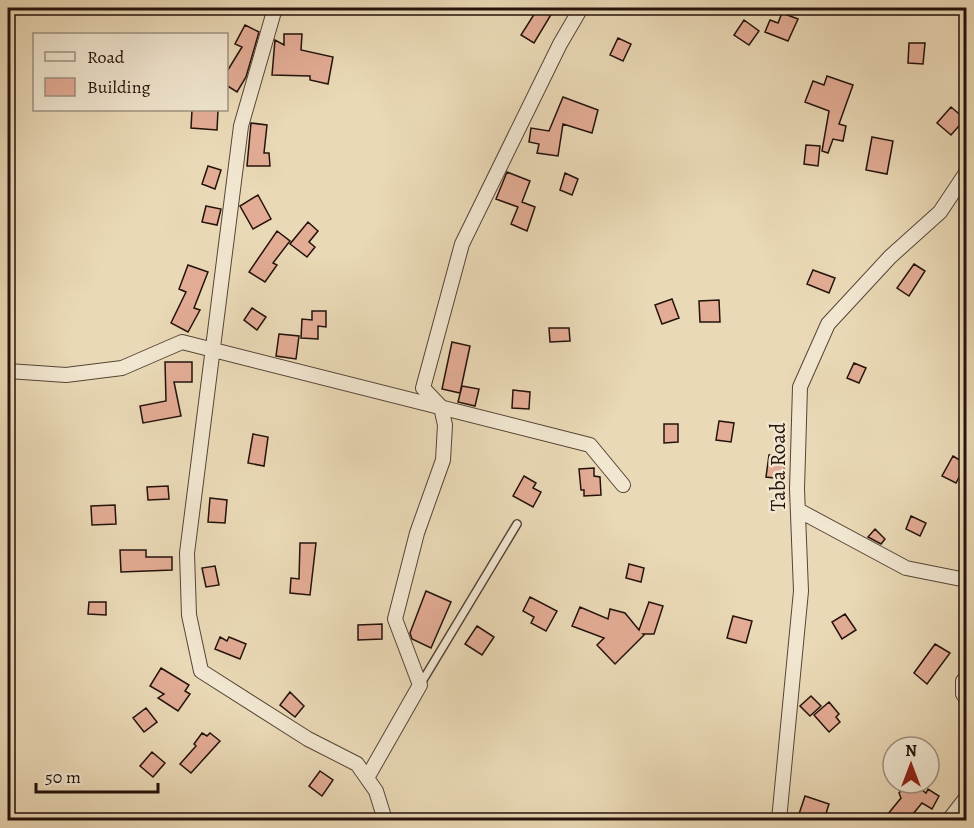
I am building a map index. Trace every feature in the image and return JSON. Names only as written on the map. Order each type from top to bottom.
[{"type":"street","points":[[275,8],[241,126],[187,553],[189,615],[201,670],[308,739],[357,764],[376,791],[386,820]]},
{"type":"street","points":[[367,778],[420,685],[395,619],[417,534],[443,460],[445,424],[441,407],[423,388],[462,244],[560,44],[581,8]]},
{"type":"street","name":"Taba Road","points":[[779,820],[801,591],[798,510],[800,387],[828,324],[890,257],[940,212],[966,174]]},
{"type":"street","points":[[8,371],[66,375],[122,368],[182,342],[590,445],[623,485]]},
{"type":"street","points":[[798,510],[906,568],[966,580]]},
{"type":"street","points":[[966,678],[963,681],[963,694],[966,698]]},
{"type":"street","points":[[949,820],[966,798]]},
{"type":"lane","points":[[420,685],[517,524]]},
{"type":"building","points":[[538,8],[555,8],[534,43],[521,35]]},
{"type":"building","points":[[782,13],[798,19],[788,41],[765,32],[770,20],[778,23]]},
{"type":"building","points":[[744,20],[759,31],[749,45],[734,35]]},
{"type":"building","points":[[245,25],[259,32],[246,77],[237,92],[228,86],[228,70],[242,47],[235,44]]},
{"type":"building","points":[[284,34],[302,34],[301,50],[333,57],[328,84],[310,80],[310,76],[272,75],[275,40],[284,45]]},
{"type":"building","points":[[618,38],[631,44],[623,61],[610,55]]},
{"type":"building","points":[[909,43],[925,43],[923,64],[908,63]]},
{"type":"building","points":[[827,76],[853,85],[839,124],[846,126],[843,141],[833,139],[828,153],[822,151],[829,111],[805,102],[813,81],[824,85]]},
{"type":"building","points":[[563,97],[598,110],[592,133],[563,124],[558,156],[537,153],[539,144],[529,142],[531,128],[549,131]]},
{"type":"building","points":[[951,107],[965,119],[951,135],[937,123]]},
{"type":"building","points":[[192,111],[218,111],[217,130],[191,128]]},
{"type":"building","points":[[251,123],[267,125],[264,153],[269,153],[270,166],[247,166]]},
{"type":"building","points":[[872,137],[893,141],[887,174],[866,170]]},
{"type":"building","points":[[806,145],[820,146],[818,166],[804,164]]},
{"type":"building","points":[[208,166],[221,170],[215,189],[202,184]]},
{"type":"building","points":[[507,172],[530,181],[522,202],[535,207],[527,231],[511,224],[518,207],[496,199]]},
{"type":"building","points":[[565,173],[578,179],[572,195],[560,190]]},
{"type":"building","points":[[258,195],[271,219],[253,229],[240,206]]},
{"type":"building","points":[[206,206],[221,209],[217,225],[202,222]]},
{"type":"building","points":[[308,222],[318,231],[309,242],[315,247],[307,257],[290,244]]},
{"type":"building","points":[[277,231],[290,241],[273,263],[277,265],[265,282],[249,272]]},
{"type":"building","points":[[914,264],[925,271],[909,296],[897,288]]},
{"type":"building","points":[[188,265],[208,272],[194,308],[200,310],[188,332],[171,323],[186,292],[179,289]]},
{"type":"building","points":[[813,270],[835,278],[829,293],[807,284]]},
{"type":"building","points":[[672,299],[679,318],[662,324],[655,305]]},
{"type":"building","points":[[719,300],[720,322],[700,322],[699,301]]},
{"type":"building","points":[[252,308],[266,317],[257,330],[244,320]]},
{"type":"building","points":[[312,311],[326,311],[326,327],[318,326],[318,339],[301,338],[302,319],[312,320]]},
{"type":"building","points":[[549,328],[569,328],[570,341],[550,342]]},
{"type":"building","points":[[279,334],[299,336],[296,359],[276,356]]},
{"type":"building","points":[[452,342],[470,346],[460,393],[442,389]]},
{"type":"building","points":[[165,362],[192,362],[192,382],[174,382],[181,416],[143,423],[140,406],[166,401]]},
{"type":"building","points":[[854,363],[866,368],[859,383],[847,378]]},
{"type":"building","points":[[462,386],[479,389],[475,406],[458,402]]},
{"type":"building","points":[[513,390],[530,392],[529,409],[512,408]]},
{"type":"building","points":[[719,421],[734,423],[731,442],[716,440]]},
{"type":"building","points":[[664,424],[678,424],[678,442],[664,443]]},
{"type":"building","points":[[253,434],[268,437],[264,466],[248,463]]},
{"type":"building","points":[[769,455],[785,456],[783,479],[766,477]]},
{"type":"building","points":[[953,456],[966,464],[956,483],[942,476]]},
{"type":"building","points":[[594,468],[594,476],[600,477],[601,495],[584,496],[584,490],[581,490],[579,469]]},
{"type":"building","points":[[524,476],[536,483],[533,488],[541,492],[533,507],[513,496]]},
{"type":"building","points":[[168,486],[169,499],[148,500],[147,487]]},
{"type":"building","points":[[210,498],[227,500],[225,523],[208,522]]},
{"type":"building","points":[[115,505],[116,524],[92,525],[91,506]]},
{"type":"building","points":[[911,516],[926,523],[920,536],[906,529]]},
{"type":"building","points":[[875,529],[885,539],[881,544],[868,537]]},
{"type":"building","points":[[300,543],[316,543],[310,595],[290,593],[291,578],[299,579]]},
{"type":"building","points":[[120,550],[146,550],[146,557],[172,557],[172,570],[121,572]]},
{"type":"building","points":[[629,564],[644,568],[641,582],[626,578]]},
{"type":"building","points":[[215,566],[219,585],[206,587],[202,568]]},
{"type":"building","points":[[426,591],[451,602],[431,648],[412,639],[410,633]]},
{"type":"building","points":[[530,597],[557,611],[546,631],[531,623],[534,617],[523,611]]},
{"type":"building","points":[[89,602],[106,602],[106,615],[88,614]]},
{"type":"building","points":[[649,602],[663,606],[654,634],[643,634],[615,664],[597,645],[604,638],[572,626],[580,607],[608,619],[610,609],[625,613],[639,630]]},
{"type":"building","points":[[845,614],[856,630],[842,639],[832,622]]},
{"type":"building","points":[[733,616],[752,621],[746,643],[727,638]]},
{"type":"building","points":[[382,624],[382,639],[358,640],[358,625]]},
{"type":"building","points":[[477,626],[494,637],[482,655],[465,644]]},
{"type":"building","points":[[220,637],[227,641],[229,637],[246,644],[240,659],[215,649]]},
{"type":"building","points":[[935,644],[950,653],[927,684],[914,673]]},
{"type":"building","points":[[161,668],[189,685],[185,691],[190,694],[178,711],[158,698],[164,694],[150,686]]},
{"type":"building","points":[[290,692],[304,706],[295,717],[280,705]]},
{"type":"building","points":[[811,696],[821,706],[810,716],[800,706]]},
{"type":"building","points":[[829,702],[839,714],[836,717],[840,722],[829,732],[814,715]]},
{"type":"building","points":[[146,708],[157,722],[144,732],[133,718]]},
{"type":"building","points":[[202,733],[207,736],[210,733],[220,741],[191,773],[180,764],[196,746],[194,744]]},
{"type":"building","points":[[152,752],[165,763],[153,777],[140,766]]},
{"type":"building","points":[[320,771],[333,780],[322,796],[309,786]]},
{"type":"building","points":[[900,795],[939,796],[932,809],[922,803],[908,820],[883,820],[901,798]]},
{"type":"building","points":[[805,796],[829,804],[824,820],[797,820]]}]
